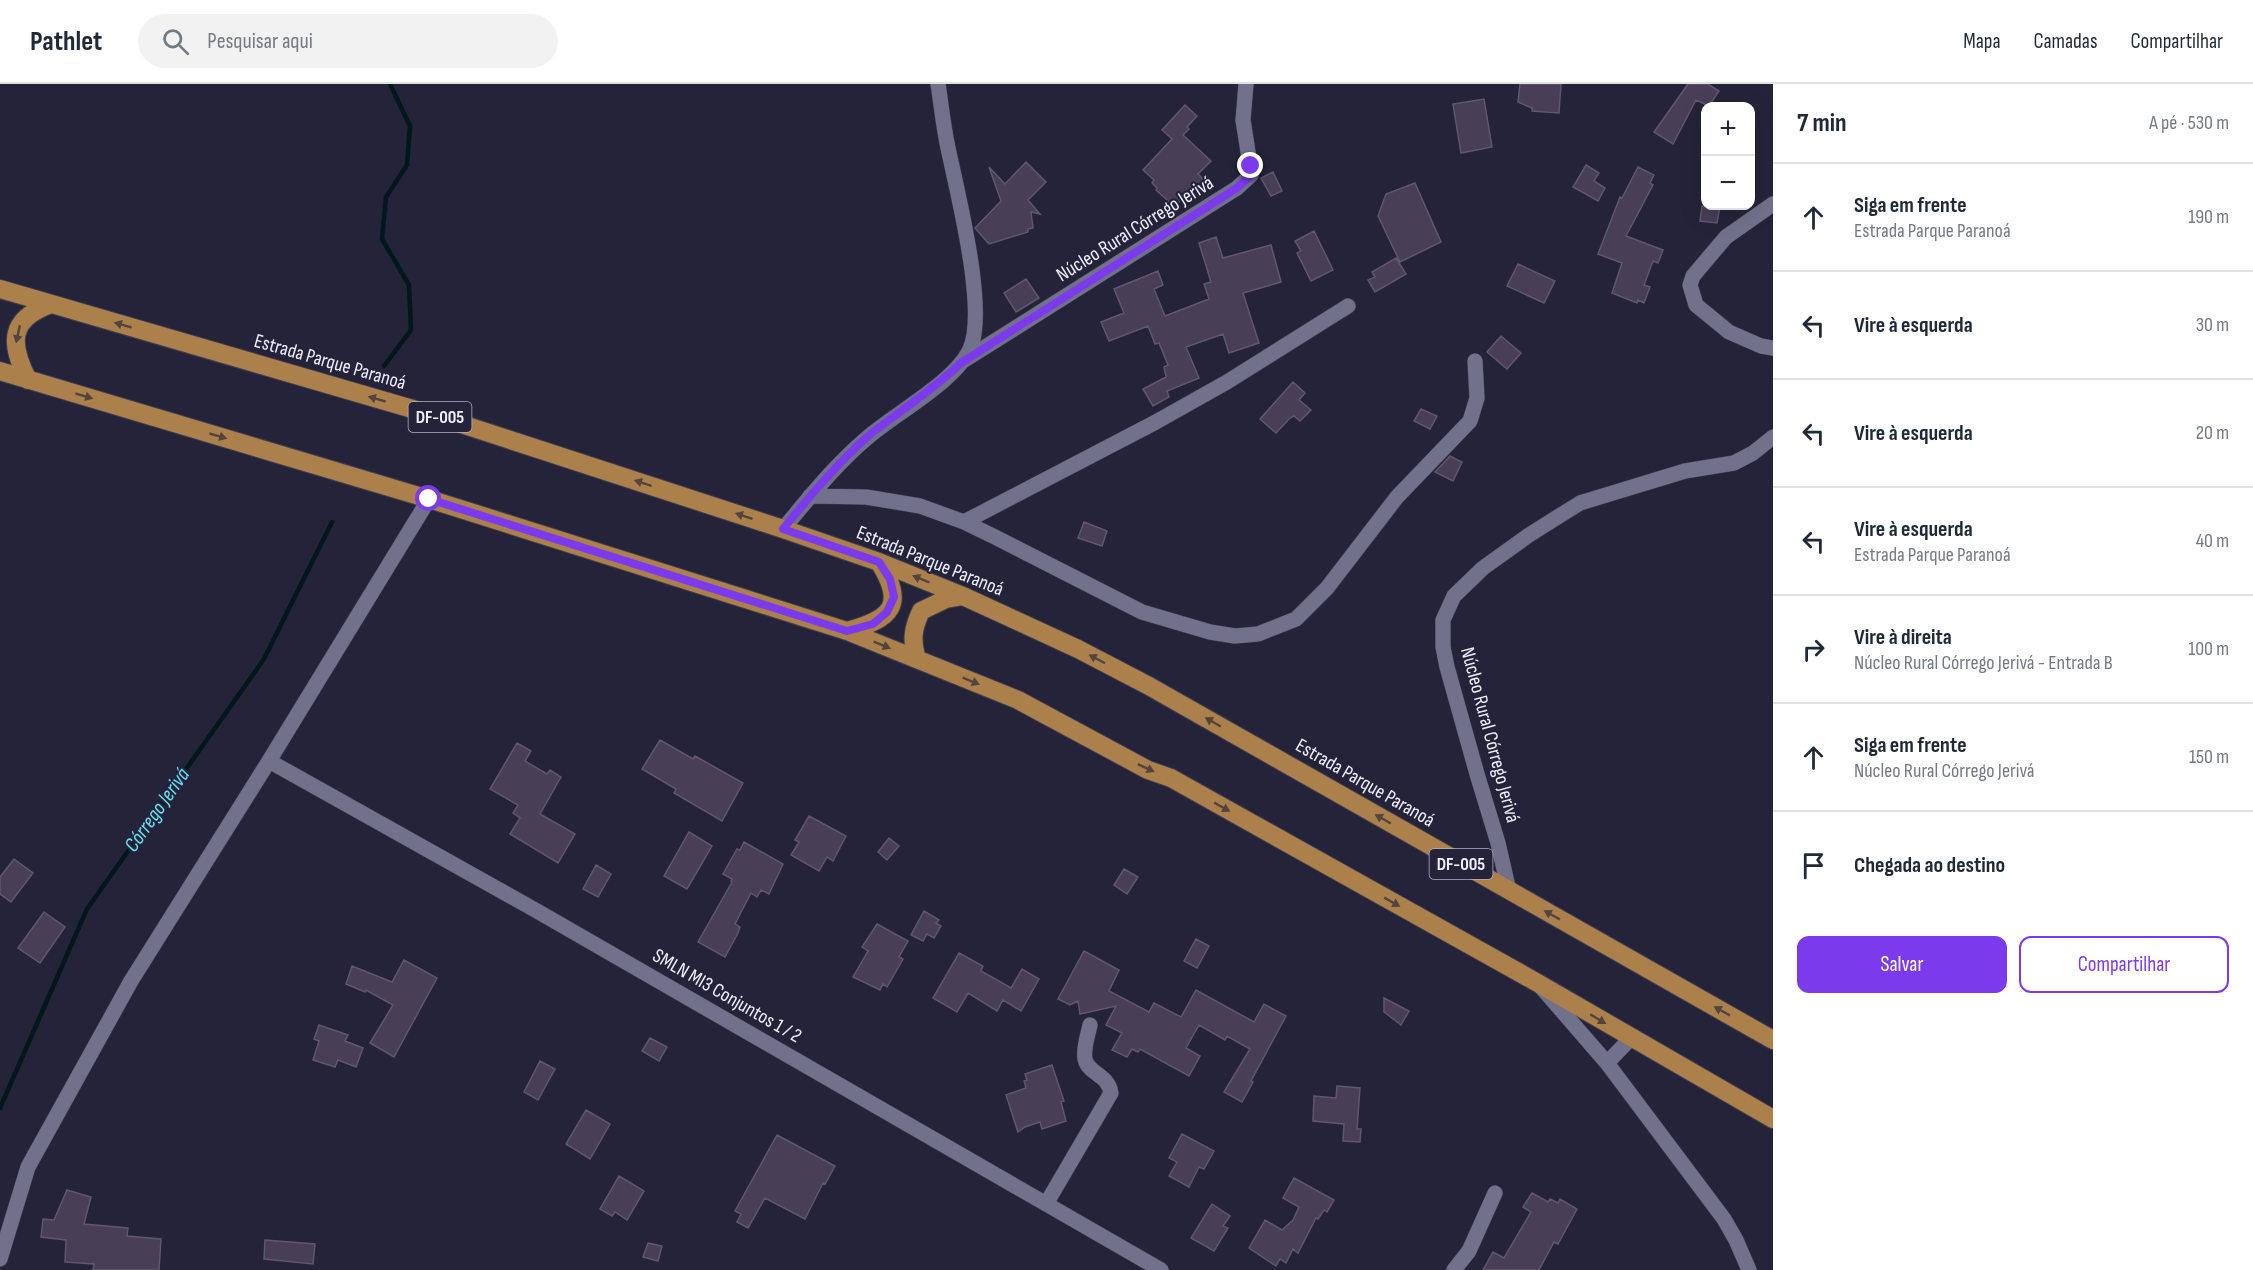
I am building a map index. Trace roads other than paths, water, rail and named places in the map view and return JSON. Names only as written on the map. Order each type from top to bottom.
[{"type":"main road","name":"Estrada Parque Paranoá","points":[[0,289],[440,417],[783,529],[879,562],[963,596],[1078,649],[1149,686],[1773,1040]]},
{"type":"main road","points":[[28,380],[16,351],[17,330],[24,318],[51,304]]},
{"type":"main road","points":[[0,371],[429,499],[847,631],[1017,700],[1148,770],[1171,778],[1536,982],[1773,1119]]},
{"type":"main road","points":[[847,631],[873,624],[887,612],[894,597],[890,579],[879,562]]},
{"type":"main road","points":[[917,659],[913,645],[914,627],[921,611],[946,599],[963,596]]},
{"type":"street","points":[[783,529],[841,461],[869,436],[947,377],[961,363],[970,349],[974,334],[974,299],[964,224],[946,139],[938,84]]},
{"type":"street","name":"Núcleo Rural Córrego Jerivá","points":[[961,363],[1136,254],[1246,180],[1251,171],[1243,120],[1246,84]]},
{"type":"street","points":[[1773,204],[1726,237],[1693,276],[1690,285],[1696,305],[1729,332],[1761,346],[1773,348]]},
{"type":"street","points":[[964,522],[1185,406],[1348,306]]},
{"type":"street","points":[[810,496],[866,497],[920,506],[964,522],[1142,612],[1210,632],[1258,634],[1296,619],[1327,588],[1397,497],[1470,421],[1478,398],[1475,361]]},
{"type":"street","name":"Núcleo Rural Córrego Jerivá","points":[[1509,891],[1498,843],[1445,657],[1443,620],[1454,596],[1483,568],[1529,535],[1580,503],[1685,471],[1734,463],[1753,453],[1773,437]]},
{"type":"street","points":[[0,1259],[28,1167],[131,981],[429,499]]},
{"type":"street","name":"SMLN MI3 Conjuntos 1 / 2","points":[[269,761],[537,911],[1161,1270]]},
{"type":"street","points":[[1536,982],[1607,1063],[1724,1219],[1749,1270]]},
{"type":"street","points":[[1046,1204],[1111,1093],[1108,1083],[1087,1065],[1085,1059],[1090,1025]]},
{"type":"street","points":[[1607,1063],[1631,1038]]},
{"type":"street","points":[[1454,1270],[1469,1251],[1495,1193]]},
{"type":"waterway","name":"Córrego Jerivá","points":[[384,366],[411,330],[409,285],[382,239],[386,197],[407,165],[410,126],[390,84]]},
{"type":"waterway","name":"Córrego Jerivá","points":[[0,1108],[87,909],[264,659],[332,522]]}]
